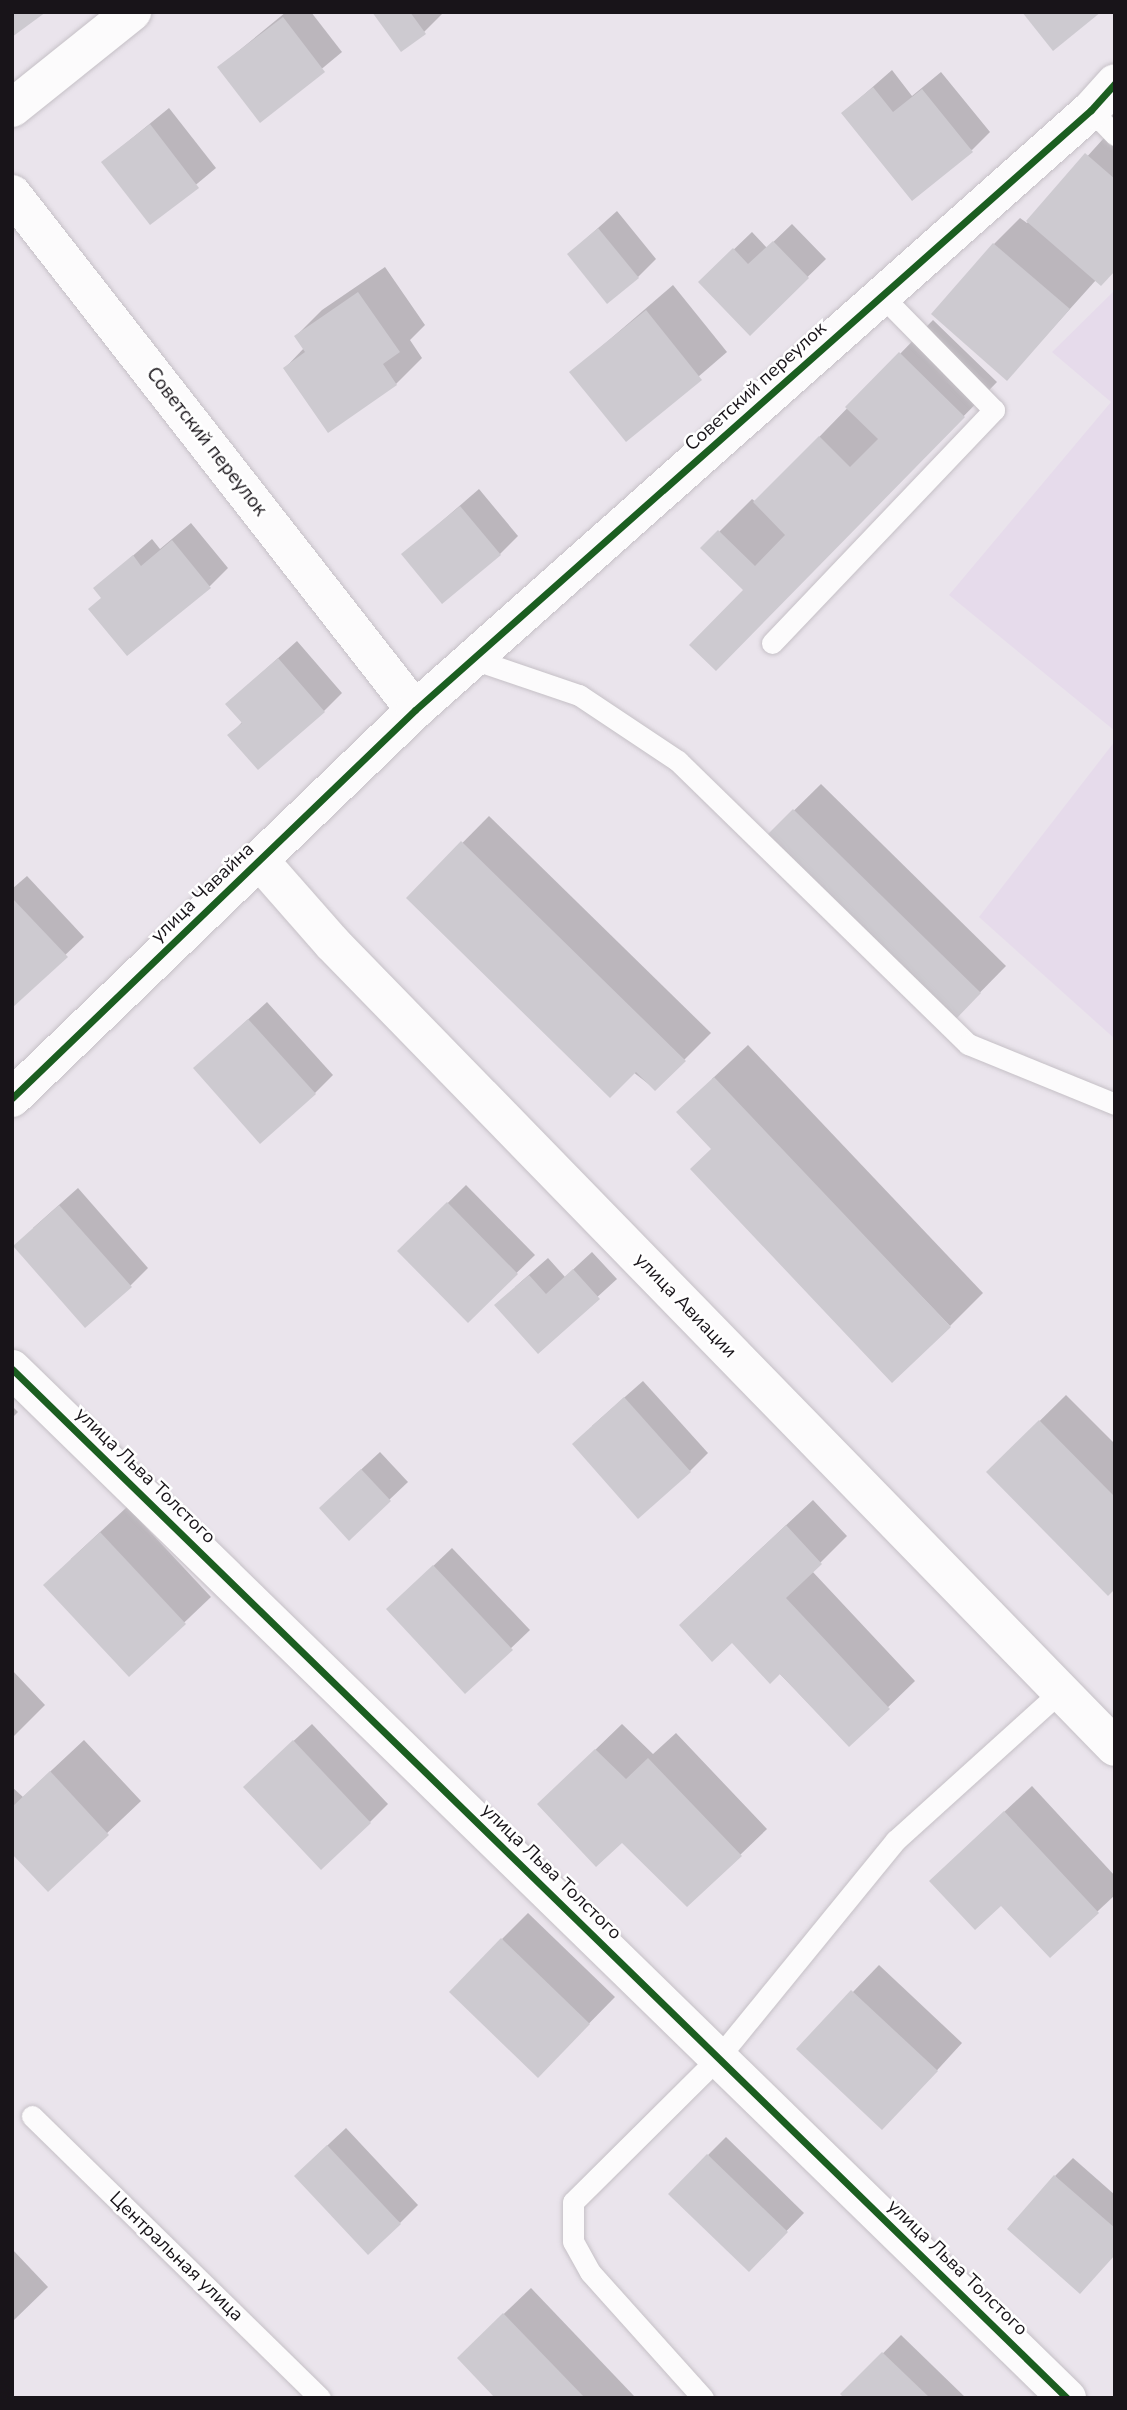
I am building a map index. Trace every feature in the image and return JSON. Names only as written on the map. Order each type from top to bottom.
[{"type":"street","points":[[12,108],[132,12]]},
{"type":"street","name":"Советский переулок","points":[[12,194],[415,710],[882,296],[1107,109]]},
{"type":"street","name":"улица Чавайна","points":[[12,1098],[415,710]]},
{"type":"street","name":"улица Авиации","points":[[260,860],[332,943],[1115,1748]]},
{"type":"street","name":"улица Льва Толстого","points":[[12,1369],[1067,2398]]},
{"type":"lane","points":[[772,643],[994,410],[882,296]]},
{"type":"lane","points":[[473,659],[579,695],[678,761],[968,1044],[1115,1104]]},
{"type":"lane","points":[[703,2398],[590,2272],[573,2241],[573,2202],[719,2058],[896,1840],[1060,1692]]},
{"type":"lane","name":"Центральная улица","points":[[32,2116],[320,2398]]},
{"type":"shaded area","points":[[1115,290],[1115,731],[949,595],[1111,402],[1052,352]]},
{"type":"shaded area","points":[[1115,741],[1115,1039],[979,917]]},
{"type":"building","points":[[12,12],[46,12],[12,37]]},
{"type":"building","points":[[372,12],[410,12],[426,34],[401,52]]},
{"type":"building","points":[[1022,12],[1101,12],[1053,51]]},
{"type":"building","points":[[283,17],[325,72],[260,123],[217,67]]},
{"type":"building","points":[[873,87],[893,112],[922,89],[973,152],[912,201],[841,113]]},
{"type":"building","points":[[150,124],[199,188],[150,225],[101,162]]},
{"type":"building","points":[[1085,153],[1115,179],[1115,271],[1101,286],[1026,221]]},
{"type":"building","points":[[598,228],[639,278],[607,304],[567,254]]},
{"type":"building","points":[[773,241],[809,278],[750,336],[698,282],[733,248],[748,264]]},
{"type":"building","points":[[993,243],[1070,309],[1007,381],[931,314]]},
{"type":"building","points":[[358,292],[400,352],[383,364],[397,385],[328,433],[283,368],[305,352],[294,336]]},
{"type":"building","points":[[646,310],[702,380],[626,442],[569,372]]},
{"type":"building","points":[[899,352],[965,417],[716,671],[689,645],[743,590],[700,548],[718,530],[755,566],[785,535],[753,502],[819,436],[850,467],[878,439],[845,407]]},
{"type":"building","points":[[460,506],[501,555],[442,604],[401,554]]},
{"type":"building","points":[[172,540],[211,588],[127,656],[88,609],[101,598],[93,588],[133,555],[141,566]]},
{"type":"building","points":[[278,658],[325,712],[258,770],[227,735],[242,723],[225,704]]},
{"type":"building","points":[[793,809],[981,993],[954,1021],[766,836]]},
{"type":"building","points":[[461,841],[686,1061],[655,1091],[636,1072],[610,1098],[406,898]]},
{"type":"building","points":[[12,898],[68,957],[12,1008]]},
{"type":"building","points":[[248,1019],[316,1094],[260,1144],[193,1068]]},
{"type":"building","points":[[714,1077],[951,1327],[892,1383],[690,1169],[711,1149],[676,1112]]},
{"type":"building","points":[[447,1202],[518,1274],[468,1323],[397,1251]]},
{"type":"building","points":[[59,1205],[132,1287],[85,1328],[13,1246]]},
{"type":"building","points":[[573,1269],[600,1299],[538,1354],[494,1305],[529,1275],[546,1294]]},
{"type":"building","points":[[624,1397],[691,1472],[638,1519],[572,1444]]},
{"type":"building","points":[[1039,1420],[1115,1497],[1115,1589],[1108,1596],[986,1472]]},
{"type":"building","points":[[361,1469],[391,1501],[349,1541],[319,1508]]},
{"type":"building","points":[[786,1525],[822,1564],[786,1598],[890,1709],[849,1747],[780,1674],[770,1684],[732,1643],[712,1662],[679,1625]]},
{"type":"building","points":[[100,1532],[186,1624],[129,1677],[43,1585]]},
{"type":"building","points":[[433,1565],[513,1650],[465,1694],[386,1609]]},
{"type":"building","points":[[293,1740],[371,1823],[321,1870],[243,1787]]},
{"type":"building","points":[[595,1749],[626,1779],[648,1758],[742,1856],[687,1907],[622,1843],[596,1867],[537,1804]]},
{"type":"building","points":[[50,1771],[109,1835],[48,1892],[12,1854],[12,1807]]},
{"type":"building","points":[[1004,1811],[1099,1913],[1050,1958],[1001,1906],[975,1930],[929,1881]]},
{"type":"building","points":[[501,1938],[590,2024],[538,2078],[449,1992]]},
{"type":"building","points":[[851,1990],[938,2071],[882,2130],[796,2049]]},
{"type":"building","points":[[327,2145],[401,2224],[368,2255],[294,2176]]},
{"type":"building","points":[[707,2154],[788,2232],[749,2272],[668,2194]]},
{"type":"building","points":[[1054,2175],[1115,2228],[1115,2255],[1080,2294],[1007,2229]]},
{"type":"building","points":[[503,2313],[585,2398],[495,2398],[457,2358]]},
{"type":"building","points":[[882,2352],[930,2398],[844,2398],[840,2394]]},
{"type":"cycle path","points":[[12,1098],[415,710],[1091,110],[1115,83]]},
{"type":"cycle path","points":[[12,1369],[1067,2398]]}]
